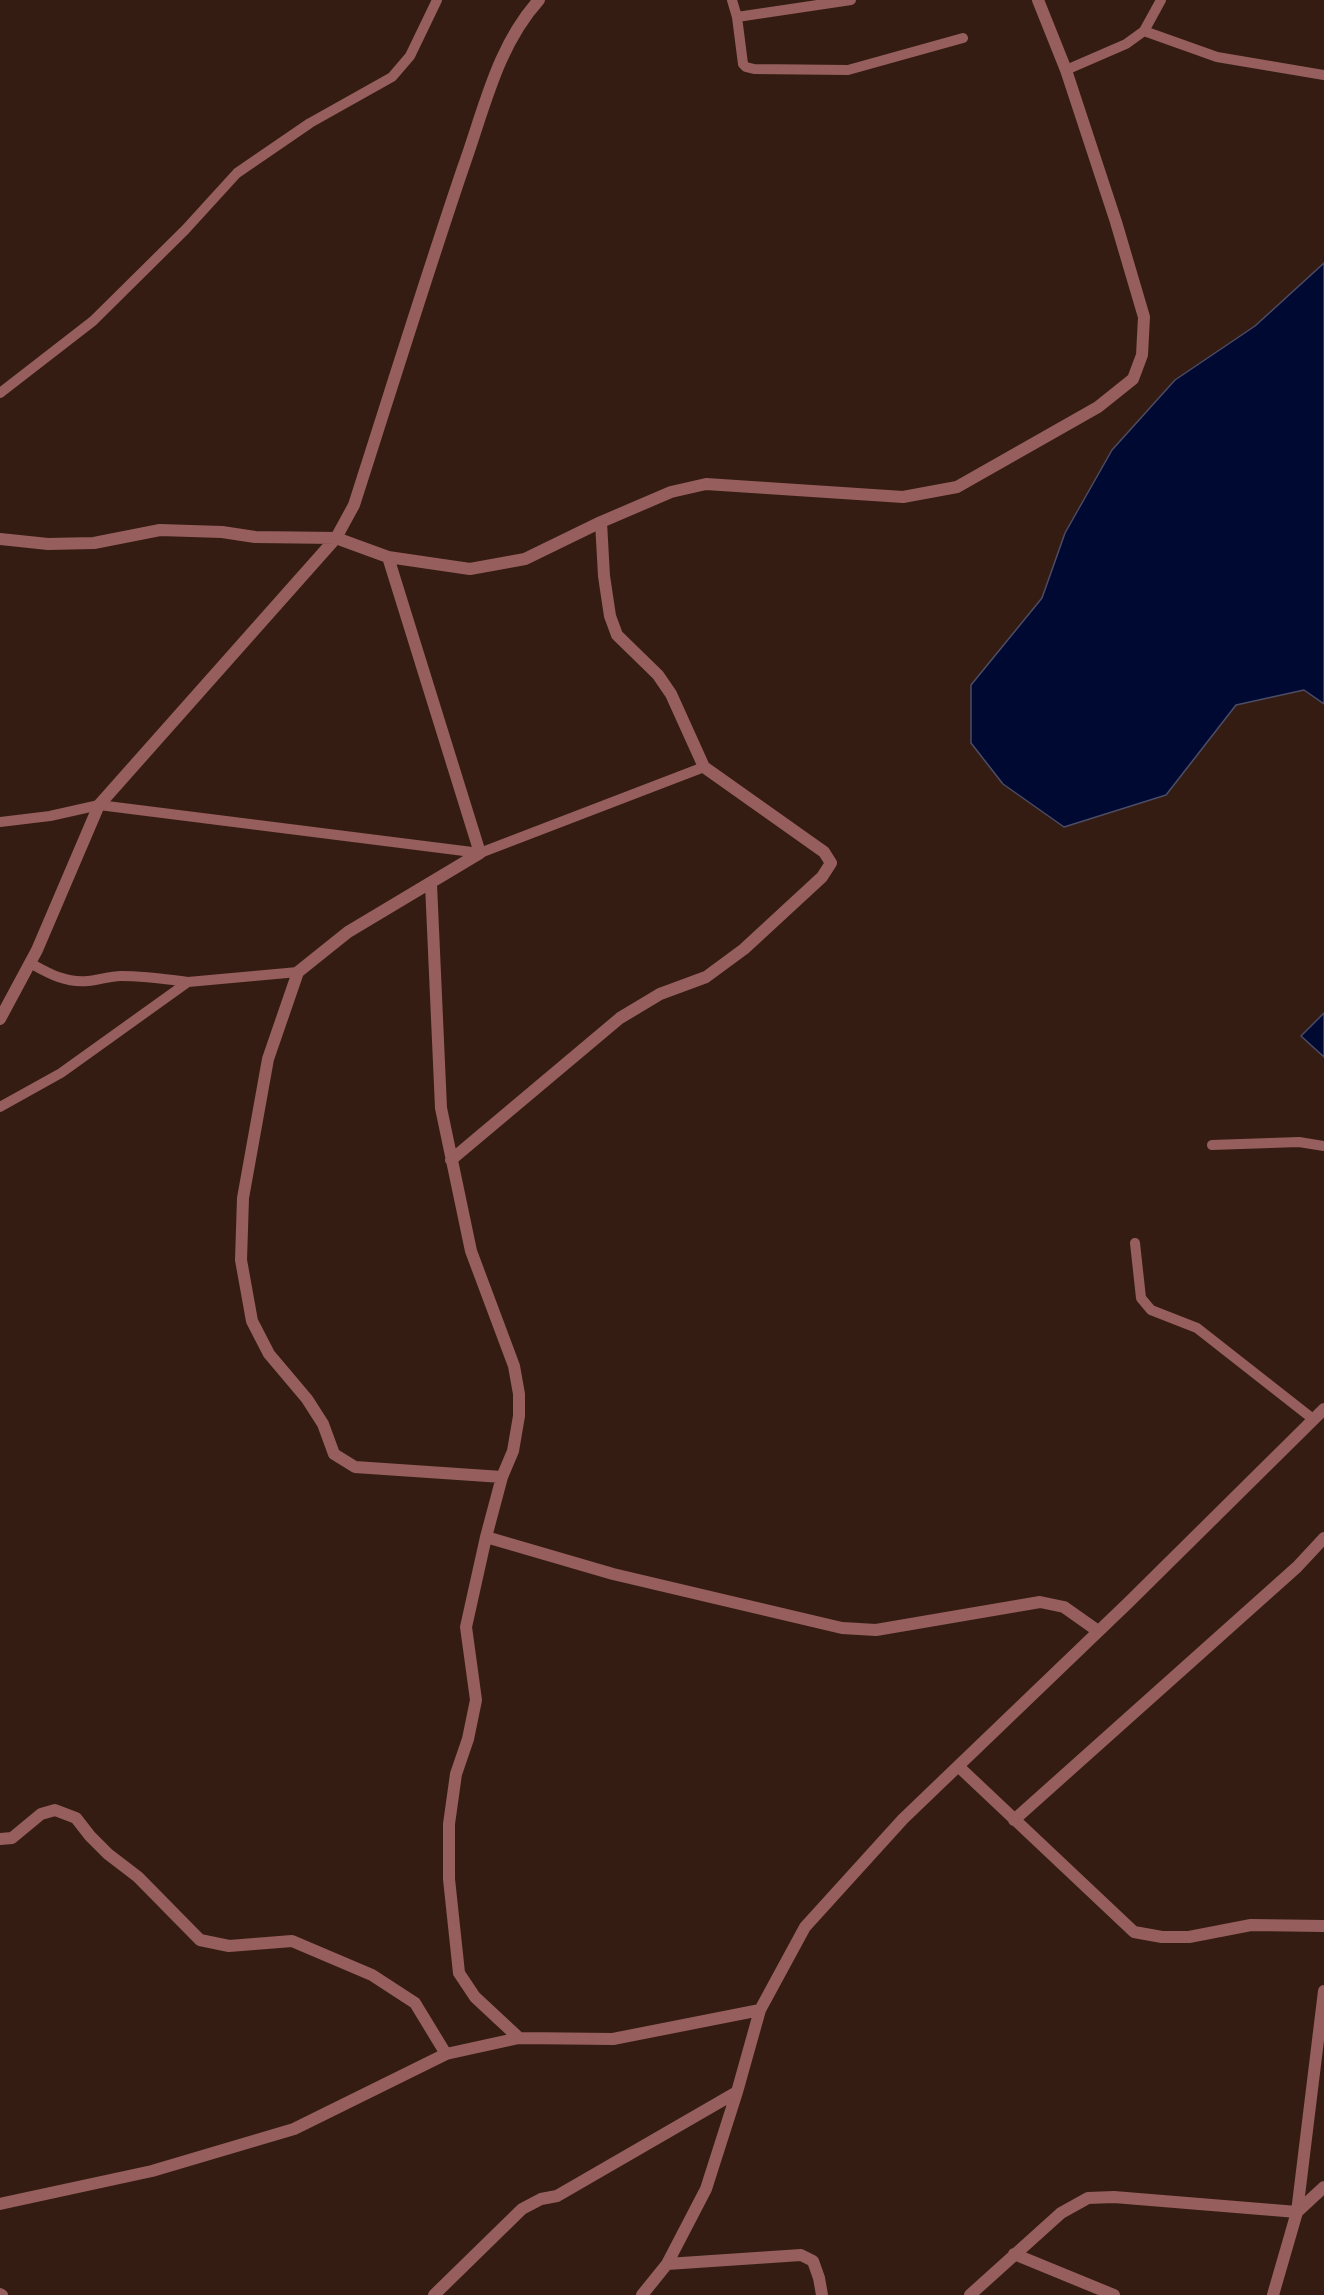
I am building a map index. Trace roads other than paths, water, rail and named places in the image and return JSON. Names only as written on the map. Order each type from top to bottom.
[{"type":"street","points":[[0,1019],[30,963],[99,805],[336,538],[354,505],[435,250],[506,47],[528,12],[539,0]]},
{"type":"street","points":[[0,539],[48,544],[94,543],[160,530],[222,532],[255,537],[336,538],[388,557],[470,569],[525,559],[601,522],[671,492],[706,484],[903,497],[957,487],[1098,407],[1133,379],[1142,355],[1144,316],[1066,70],[1038,0]]},
{"type":"street","points":[[451,1160],[620,1018],[660,994],[706,977],[744,949],[822,877],[831,863],[824,852],[704,767],[671,694],[658,675],[617,634],[610,616],[604,576],[601,522]]},
{"type":"street","points":[[388,557],[480,853],[348,932],[298,972],[268,1059],[243,1198],[241,1260],[252,1321],[269,1354],[307,1399],[323,1424],[334,1454],[355,1467],[502,1477]]},
{"type":"street","points":[[430,884],[441,1108],[471,1251],[514,1366],[519,1394],[519,1416],[513,1451],[502,1477],[466,1627],[476,1700],[468,1739],[456,1774],[449,1824],[449,1880],[459,1973],[475,1997],[519,2038]]},
{"type":"street","points":[[642,2295],[667,2264],[706,2189],[760,2010],[805,1928],[903,1819],[1324,1409]]},
{"type":"street","points":[[486,1537],[613,1574],[842,1628],[876,1630],[1040,1602],[1064,1607],[1098,1631]]},
{"type":"street","points":[[1014,1820],[1288,1575],[1324,1538]]},
{"type":"street","points":[[958,1766],[1134,1932],[1162,1937],[1180,1937],[1251,1925],[1324,1926]]},
{"type":"street","points":[[0,1839],[12,1838],[41,1814],[55,1810],[76,1818],[96,1842],[138,1877],[200,1940],[229,1946],[292,1941],[372,1975],[415,2003],[446,2054]]},
{"type":"street","points":[[1273,2295],[1297,2212],[1324,1991]]},
{"type":"street","points":[[0,2204],[152,2171],[294,2129],[446,2054],[519,2038],[613,2039],[760,2010]]},
{"type":"street","points":[[435,2295],[522,2209],[541,2199],[557,2196],[737,2092]]},
{"type":"street","points":[[970,2295],[1061,2213],[1088,2198],[1114,2197],[1297,2212],[1324,2187]]},
{"type":"street","points":[[1014,2254],[1114,2295]]},
{"type":"street","points":[[667,2264],[801,2255],[813,2261],[822,2295]]},
{"type":"lane","points":[[0,393],[93,321],[185,230],[237,173],[310,123],[392,77],[410,56],[436,0]]},
{"type":"lane","points":[[732,0],[737,16],[743,64],[754,69],[848,70],[963,38]]},
{"type":"lane","points":[[737,16],[851,0]]},
{"type":"lane","points":[[1066,70],[1126,44],[1144,31],[1161,0]]},
{"type":"lane","points":[[1144,31],[1217,57],[1324,75]]},
{"type":"lane","points":[[0,822],[59,815],[99,805],[480,853],[704,767]]},
{"type":"lane","points":[[30,963],[56,978],[70,981],[135,976],[188,982],[298,972]]},
{"type":"lane","points":[[0,1107],[61,1073],[188,982]]},
{"type":"lane","points":[[1212,1145],[1299,1142],[1324,1146]]},
{"type":"lane","points":[[1135,1243],[1142,1299],[1151,1310],[1197,1328],[1313,1419]]},
{"type":"water","points":[[1324,263],[1324,704],[1304,690],[1236,705],[1166,795],[1064,827],[1003,784],[971,743],[971,685],[1042,598],[1065,533],[1112,450],[1175,380],[1255,326]]},
{"type":"water","points":[[1324,1013],[1324,1057],[1301,1036]]}]
